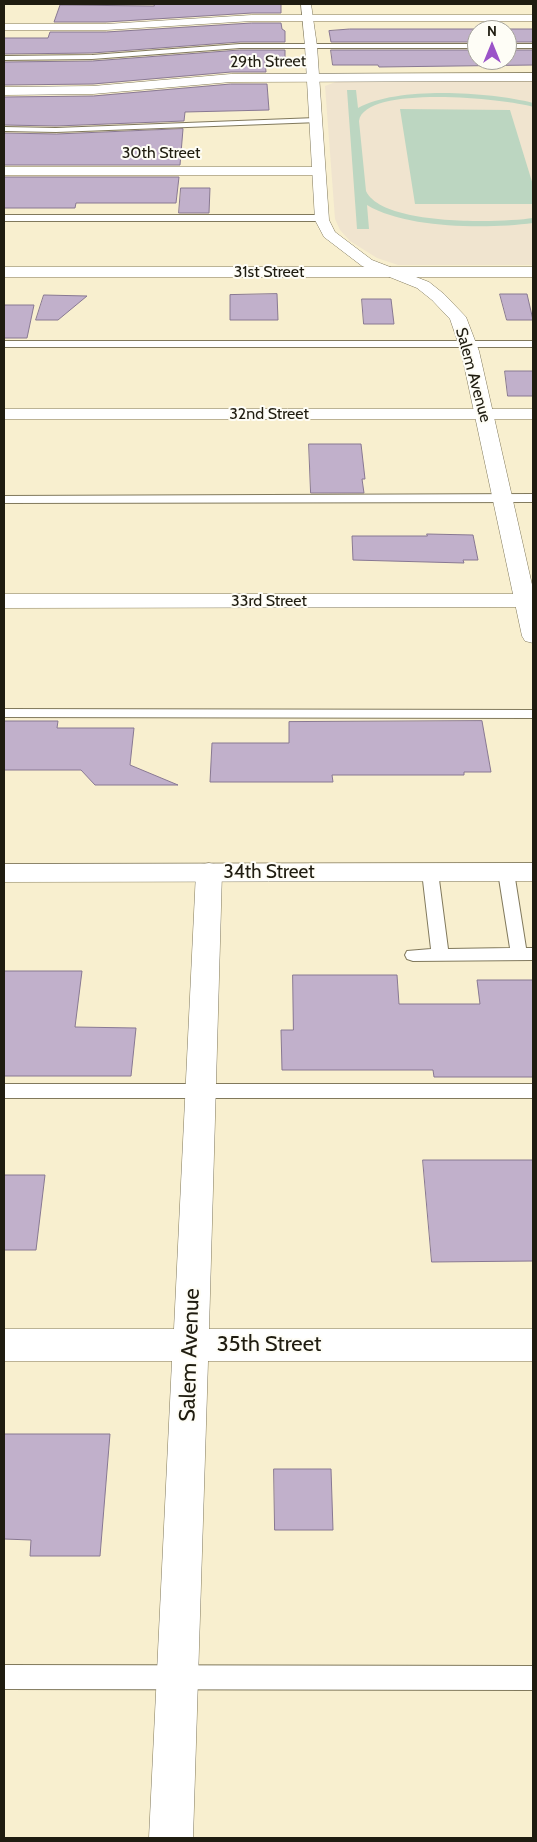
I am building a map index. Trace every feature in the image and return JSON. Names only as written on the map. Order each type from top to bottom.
[{"type":"street","points":[[4,27],[106,27],[307,11],[533,18]]},
{"type":"street","name":"Salem Avenue","points":[[307,11],[322,218],[329,234],[347,250],[367,263],[423,285],[458,317],[468,344],[503,498],[529,601],[533,633]]},
{"type":"street","name":"29th Street","points":[[4,91],[93,90],[231,78],[533,77]]},
{"type":"street","name":"30th Street","points":[[4,171],[318,170]]},
{"type":"street","name":"31st Street","points":[[4,272],[533,272]]},
{"type":"street","name":"32nd Street","points":[[4,414],[533,414]]},
{"type":"street","name":"33rd Street","points":[[4,601],[529,601]]},
{"type":"street","name":"Salem Avenue","points":[[171,1838],[209,872]]},
{"type":"street","name":"34th Street","points":[[4,873],[533,872]]},
{"type":"street","name":"35th Street","points":[[4,1345],[533,1345]]},
{"type":"lane","points":[[4,58],[92,57],[240,46],[467,46]]},
{"type":"lane","points":[[517,46],[533,46]]},
{"type":"lane","points":[[4,129],[56,130],[316,120]]},
{"type":"lane","points":[[4,218],[322,218]]},
{"type":"lane","points":[[4,344],[533,344]]},
{"type":"lane","points":[[4,500],[533,498]]},
{"type":"lane","points":[[4,713],[533,714]]},
{"type":"lane","points":[[430,872],[440,954]]},
{"type":"lane","points":[[413,955],[526,954],[506,872]]},
{"type":"lane","points":[[4,1091],[533,1091]]},
{"type":"lane","points":[[4,1677],[533,1678]]},
{"type":"shaded area","points":[[338,81],[533,81],[533,265],[398,265],[377,258],[350,241],[340,230],[335,219],[325,86]]},
{"type":"green space","points":[[347,90],[356,90],[358,108],[375,101],[396,96],[444,93],[493,96],[533,103],[533,107],[468,98],[410,98],[385,102],[367,109],[359,121],[366,191],[376,202],[394,211],[443,220],[495,221],[533,218],[533,223],[471,226],[425,223],[403,219],[367,205],[369,229],[357,229]]},
{"type":"green space","points":[[400,109],[510,110],[533,185],[533,204],[415,204]]},
{"type":"building","points":[[154,4],[281,4],[281,13],[106,22],[54,22],[60,5],[154,6]]},
{"type":"building","points":[[281,23],[282,29],[285,31],[285,42],[240,42],[92,53],[4,54],[4,38],[48,38],[50,32],[106,32]]},
{"type":"building","points":[[350,29],[467,29],[467,42],[331,42],[329,31]]},
{"type":"building","points":[[517,29],[533,29],[533,42],[517,42]]},
{"type":"building","points":[[240,50],[285,50],[285,60],[265,60],[266,72],[231,72],[93,84],[4,85],[4,62],[92,61]]},
{"type":"building","points":[[331,50],[467,50],[467,66],[379,67],[378,65],[333,65]]},
{"type":"building","points":[[517,50],[533,50],[533,65],[517,65]]},
{"type":"building","points":[[231,84],[267,84],[269,110],[185,112],[184,121],[56,126],[4,125],[4,97],[93,96]]},
{"type":"building","points":[[183,129],[180,165],[4,165],[4,133],[56,134]]},
{"type":"building","points":[[4,177],[179,177],[176,203],[76,203],[75,208],[4,208]]},
{"type":"building","points":[[181,188],[210,188],[209,213],[179,213]]},
{"type":"building","points":[[277,294],[278,320],[230,320],[230,295]]},
{"type":"building","points":[[500,294],[527,294],[533,320],[507,320]]},
{"type":"building","points":[[44,295],[87,296],[58,320],[36,320]]},
{"type":"building","points":[[362,299],[391,299],[394,324],[364,324]]},
{"type":"building","points":[[4,305],[34,305],[27,338],[4,338]]},
{"type":"building","points":[[505,371],[533,371],[533,396],[508,396]]},
{"type":"building","points":[[309,444],[361,444],[365,479],[362,479],[364,493],[311,493]]},
{"type":"building","points":[[427,534],[473,535],[478,560],[463,560],[464,563],[353,560],[352,536],[427,536]]},
{"type":"building","points":[[4,721],[58,721],[57,728],[134,728],[130,765],[178,785],[95,785],[81,770],[4,770]]},
{"type":"building","points":[[482,721],[491,772],[464,772],[464,775],[332,775],[333,782],[210,782],[212,743],[289,743],[289,722]]},
{"type":"building","points":[[4,971],[82,971],[75,1027],[136,1028],[131,1076],[4,1076]]},
{"type":"building","points":[[293,975],[397,975],[399,1004],[480,1004],[477,980],[533,980],[533,1077],[434,1077],[433,1070],[282,1070],[281,1030],[293,1030]]},
{"type":"building","points":[[423,1160],[533,1160],[533,1261],[432,1262]]},
{"type":"building","points":[[4,1175],[45,1175],[36,1250],[4,1250]]},
{"type":"building","points":[[4,1434],[110,1434],[100,1556],[30,1556],[31,1540],[4,1539]]},
{"type":"building","points":[[274,1469],[331,1469],[333,1530],[275,1530]]}]
